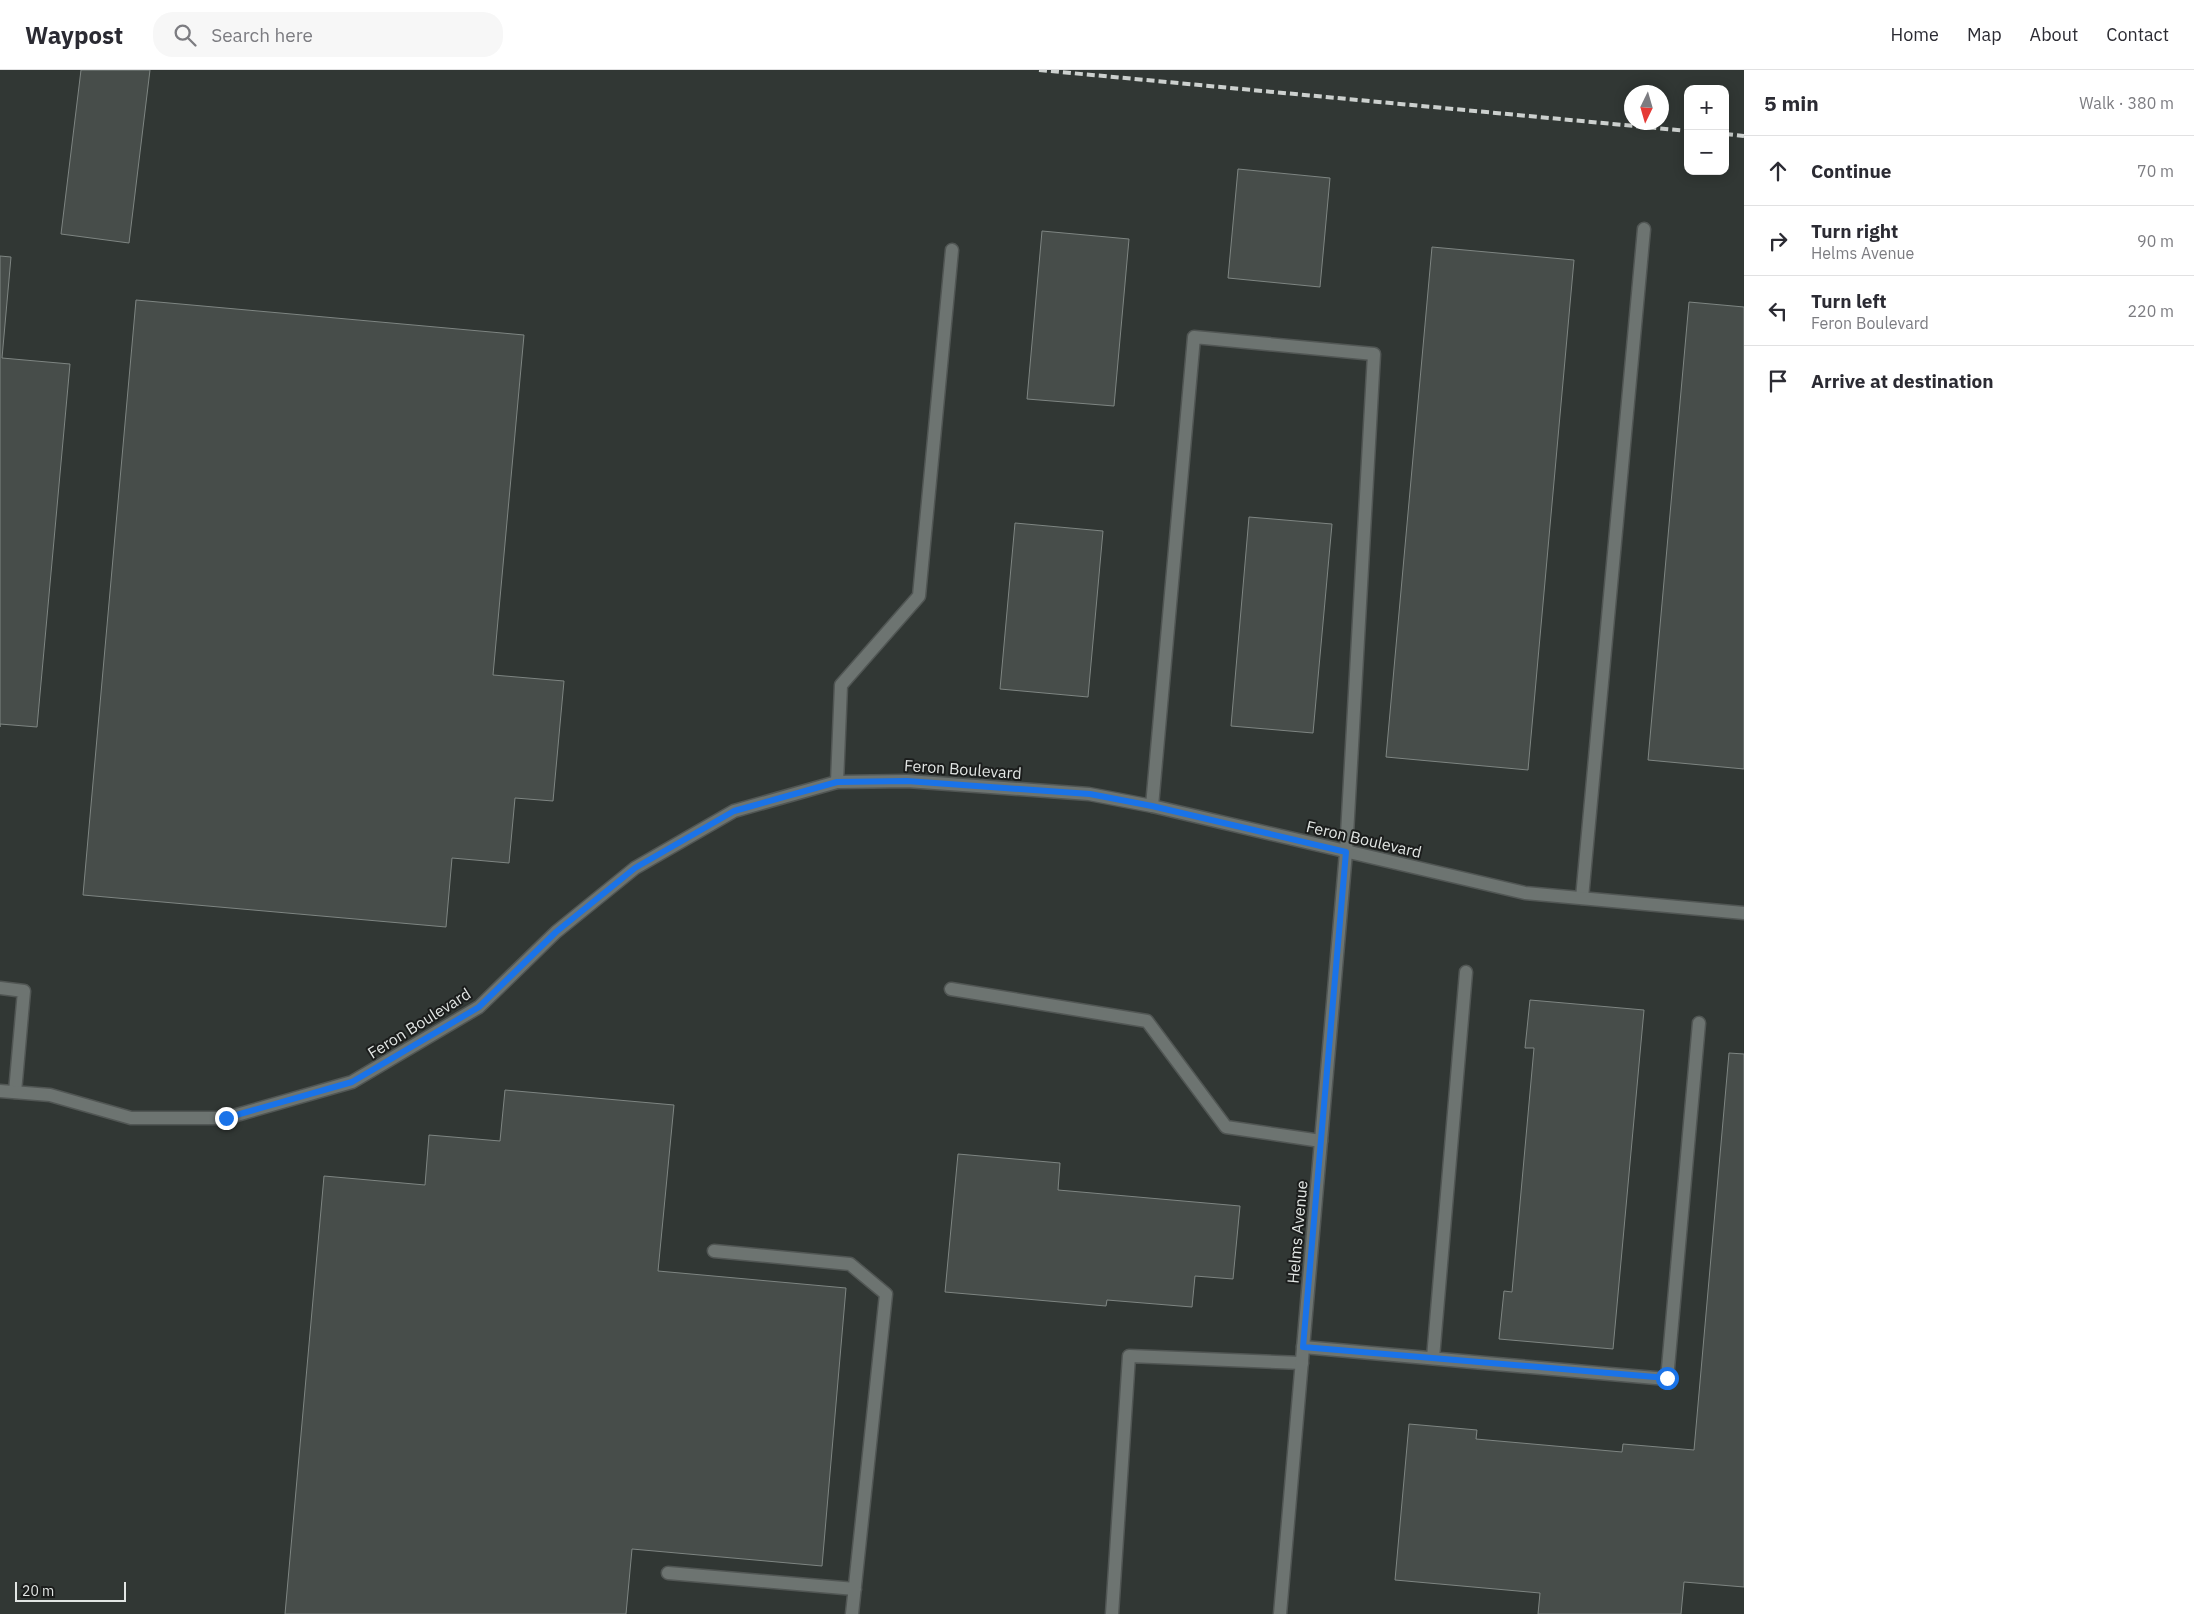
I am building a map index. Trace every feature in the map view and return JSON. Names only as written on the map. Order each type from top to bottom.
[{"type":"street","points":[[1582,898],[1644,229]]},
{"type":"street","points":[[837,782],[841,685],[919,596],[952,250]]},
{"type":"street","name":"Helms Avenue","points":[[1152,806],[1194,337],[1374,354],[1346,852],[1280,1614]]},
{"type":"street","name":"Feron Boulevard","points":[[0,1091],[50,1095],[131,1118],[226,1118],[352,1082],[479,1007],[556,932],[635,868],[734,811],[837,782],[907,781],[1080,794],[1152,806],[1526,893],[1744,913]]},
{"type":"street","points":[[1434,1358],[1466,972]]},
{"type":"street","points":[[0,988],[24,991],[15,1092]]},
{"type":"street","points":[[951,989],[1147,1021],[1226,1126],[1321,1141]]},
{"type":"street","points":[[1303,1347],[1667,1378],[1699,1023]]},
{"type":"street","points":[[714,1251],[850,1264],[886,1294],[852,1614]]},
{"type":"street","points":[[1112,1614],[1129,1356],[1302,1363]]},
{"type":"street","points":[[668,1573],[855,1589]]},
{"type":"building","points":[[81,70],[150,70],[129,243],[61,234]]},
{"type":"building","points":[[1238,169],[1330,178],[1320,287],[1228,278]]},
{"type":"building","points":[[1042,231],[1129,239],[1114,406],[1027,399]]},
{"type":"building","points":[[1432,247],[1574,260],[1528,770],[1386,757]]},
{"type":"building","points":[[0,256],[11,257],[2,358],[70,364],[37,727],[0,724]]},
{"type":"building","points":[[136,300],[524,335],[493,675],[564,681],[553,801],[515,798],[509,863],[452,858],[446,927],[83,895]]},
{"type":"building","points":[[1689,302],[1744,307],[1744,769],[1648,760]]},
{"type":"building","points":[[1249,517],[1332,524],[1313,733],[1231,726]]},
{"type":"building","points":[[1015,523],[1103,531],[1088,697],[1000,689]]},
{"type":"building","points":[[1530,1000],[1644,1010],[1613,1349],[1499,1339],[1504,1291],[1512,1292],[1534,1048],[1525,1048]]},
{"type":"building","points":[[1729,1053],[1744,1054],[1744,1587],[1684,1582],[1681,1614],[1538,1614],[1540,1593],[1395,1580],[1409,1424],[1477,1430],[1476,1439],[1622,1452],[1623,1444],[1694,1450]]},
{"type":"building","points":[[505,1090],[674,1105],[658,1271],[846,1288],[822,1566],[632,1549],[626,1614],[285,1614],[324,1176],[425,1185],[429,1135],[500,1141]]},
{"type":"building","points":[[958,1154],[1060,1163],[1058,1190],[1240,1206],[1233,1279],[1195,1276],[1192,1307],[1107,1300],[1106,1306],[945,1292]]},
{"type":"railway","points":[[1039,70],[1684,131]]},
{"type":"railway","points":[[1729,134],[1744,136]]},
{"type":"route","points":[[226,1118],[352,1082],[479,1007],[556,932],[635,868],[734,811],[837,782],[907,781],[1090,794],[1152,806],[1346,852],[1303,1347],[1667,1378]]}]
